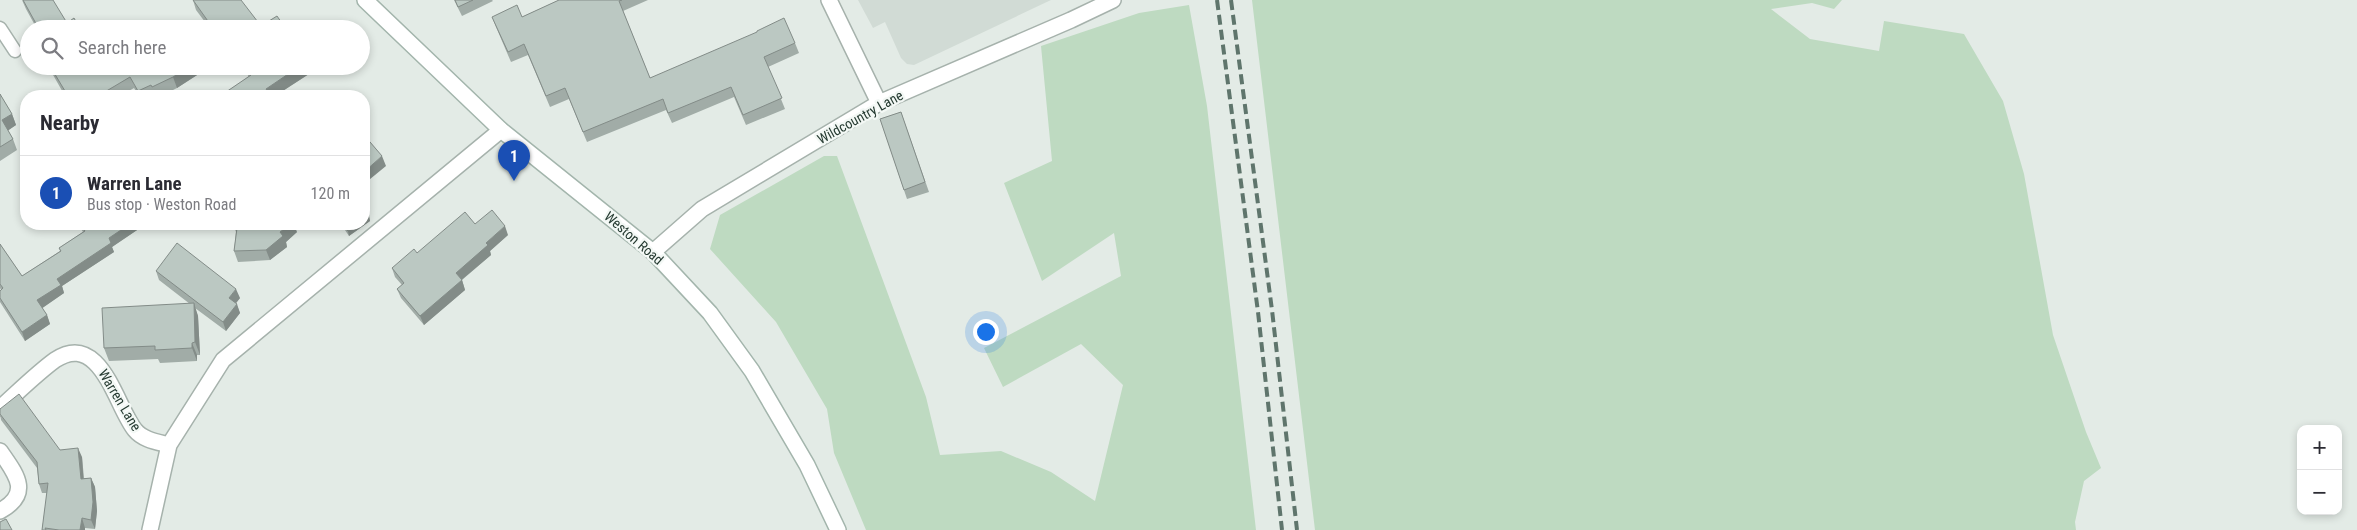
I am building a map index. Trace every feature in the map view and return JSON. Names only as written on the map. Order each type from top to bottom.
[{"type":"street","name":"Weston Road","points":[[365,0],[501,130],[653,252],[710,313],[752,371],[807,465],[838,530]]},
{"type":"street","points":[[829,0],[879,103]]},
{"type":"street","name":"Wildcountry Lane","points":[[653,252],[702,209],[879,103],[1113,0]]},
{"type":"street","points":[[150,530],[169,445],[223,360],[501,130]]},
{"type":"street","name":"Warren Lane","points":[[0,408],[56,360],[74,354],[87,357],[97,364],[108,377],[135,431],[146,439],[169,445]]},
{"type":"street","points":[[0,451],[19,479],[19,490],[16,498],[0,511]]},
{"type":"lane","points":[[0,28],[15,51]]},
{"type":"shaded area","points":[[858,0],[1051,0],[914,65],[907,64],[901,58],[885,22],[873,28]]},
{"type":"green space","points":[[1252,0],[1842,0],[1834,9],[1812,3],[1771,9],[1810,39],[1879,51],[1884,21],[1964,34],[2003,101],[2024,174],[2053,335],[2086,432],[2101,468],[2084,481],[2075,522],[2076,530],[1315,530]]},
{"type":"green space","points":[[1189,5],[1207,106],[1256,530],[866,530],[834,453],[827,409],[776,322],[710,249],[720,215],[824,156],[837,156],[926,397],[940,455],[1001,451],[1051,472],[1095,501],[1123,385],[1081,344],[1003,387],[984,348],[1121,276],[1114,233],[1042,281],[1004,183],[1052,161],[1041,46],[1139,13]]},
{"type":"building","points":[[23,0],[53,0],[65,20],[34,20]]},
{"type":"building","points":[[193,0],[241,0],[256,20],[207,20]]},
{"type":"building","points":[[455,0],[473,0],[458,7]]},
{"type":"building","points":[[559,0],[622,0],[619,1],[650,78],[757,32],[784,18],[795,43],[764,57],[782,98],[743,115],[731,87],[668,113],[663,99],[583,132],[565,88],[546,96],[524,44],[508,52],[492,17],[517,5],[522,17]]},
{"type":"building","points":[[277,16],[280,20],[271,20]]},
{"type":"building","points":[[55,75],[176,75],[152,87],[151,85],[140,90],[137,90],[130,77],[108,90],[64,90]]},
{"type":"building","points":[[251,75],[287,75],[267,90],[229,90]]},
{"type":"building","points":[[0,94],[12,114],[2,120],[13,139],[0,147]]},
{"type":"building","points":[[901,112],[925,182],[904,190],[880,119]]},
{"type":"building","points":[[370,142],[382,156],[370,167]]},
{"type":"building","points":[[492,210],[505,226],[486,243],[488,245],[456,273],[462,280],[420,316],[397,289],[404,283],[392,268],[414,249],[417,253],[465,212],[475,224]]},
{"type":"building","points":[[121,230],[109,238],[111,243],[57,279],[61,285],[37,300],[47,315],[22,332],[0,298],[0,291],[3,288],[0,284],[0,244],[22,276],[61,251],[59,248],[85,231]]},
{"type":"building","points":[[237,230],[283,230],[280,232],[283,236],[266,250],[234,251]]},
{"type":"building","points":[[177,243],[236,289],[229,298],[237,304],[223,322],[156,271]]},
{"type":"building","points":[[194,303],[195,342],[192,343],[192,348],[155,350],[155,346],[104,348],[102,308]]},
{"type":"building","points":[[19,394],[60,450],[78,448],[81,479],[91,478],[93,502],[91,520],[82,518],[80,530],[45,528],[46,530],[42,530],[48,483],[39,484],[37,462],[0,414],[0,409]]},
{"type":"building","points":[[6,519],[12,530],[0,530],[0,522]]},
{"type":"railway","points":[[1217,0],[1258,312],[1282,530]]},
{"type":"railway","points":[[1231,0],[1272,310],[1297,530]]},
{"type":"place","name":"Warren Lane","points":[[514,181]]}]
